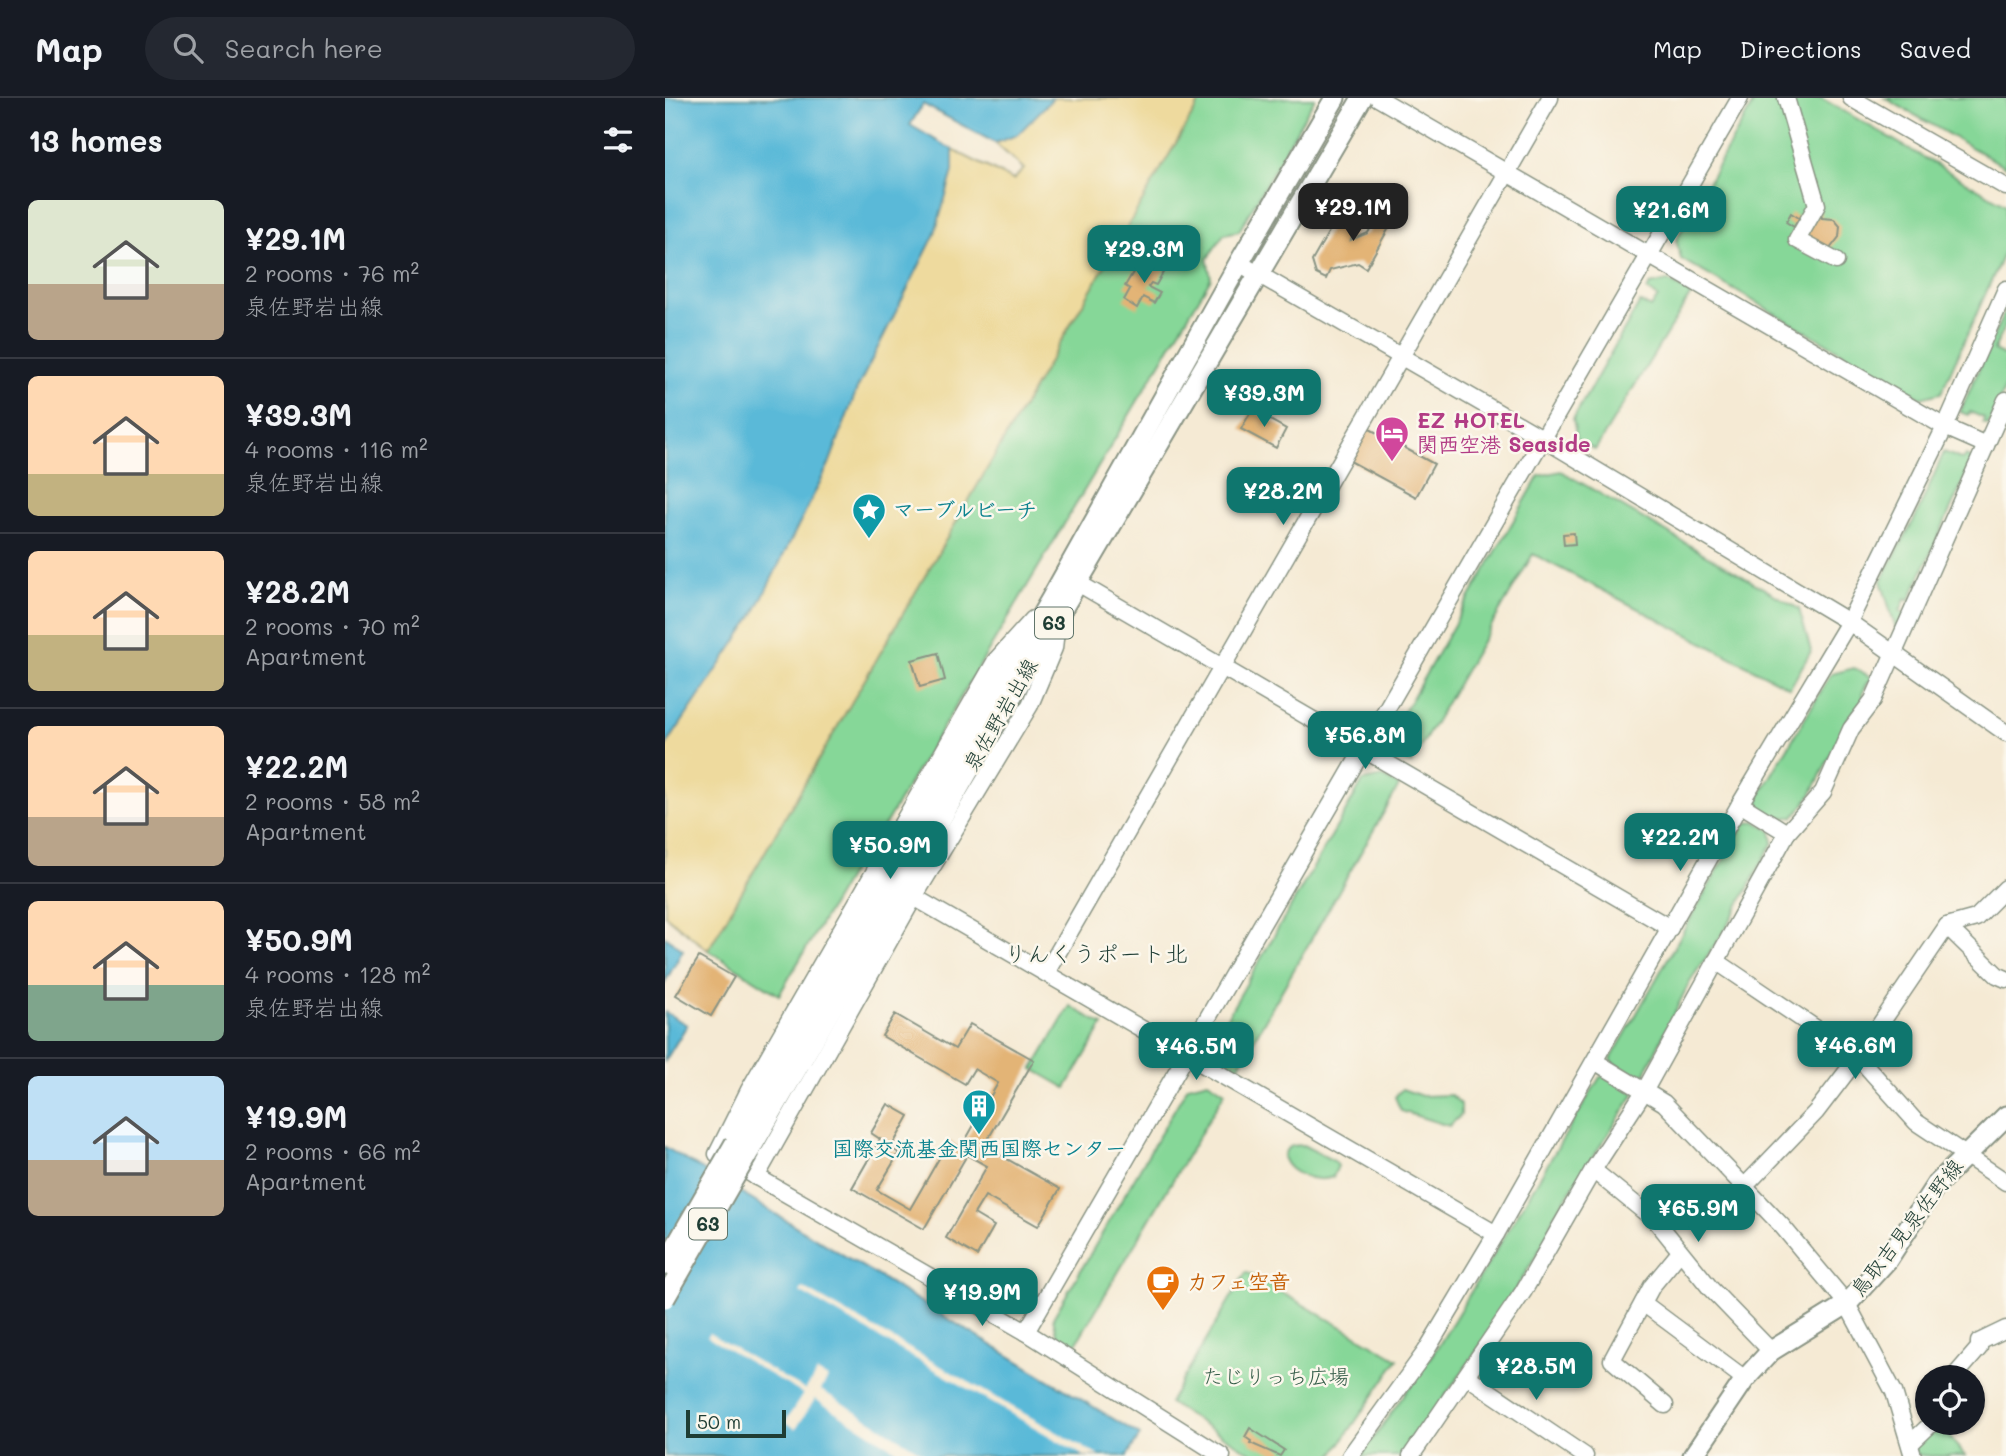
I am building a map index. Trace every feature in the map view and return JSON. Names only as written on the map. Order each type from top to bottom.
[{"type":"main road","name":"泉佐野岩出線","points":[[665,1298],[743,1147],[1054,608],[1238,263],[1335,98]]},
{"type":"main road","name":"泉佐野岩出線","points":[[1054,608],[1078,583],[1362,98]]},
{"type":"main road","name":"鳥取吉見泉佐野線","points":[[1693,1456],[1745,1380],[1771,1352],[1847,1304],[1888,1259],[1936,1185],[2006,1116]]},
{"type":"main road","name":"泉佐野岩出線","points":[[665,1265],[743,1147]]},
{"type":"street","points":[[1378,98],[1944,427],[1986,445]]},
{"type":"street","points":[[1046,973],[1550,98]]},
{"type":"street","points":[[1026,1332],[1739,98]]},
{"type":"street","points":[[1786,98],[1817,205],[1797,240],[1836,261]]},
{"type":"street","points":[[1851,98],[2006,187]]},
{"type":"street","points":[[1238,263],[1400,359],[1543,439],[1849,622],[2006,733]]},
{"type":"street","points":[[1350,1456],[1426,1351],[1596,1062],[1740,804],[1849,622],[1944,427],[2006,289]]},
{"type":"street","points":[[1411,1456],[1468,1377],[1523,1292],[1593,1170],[1645,1090],[1787,833],[1823,792],[1851,729],[1873,700],[1986,445],[2001,423],[2006,400]]},
{"type":"street","points":[[1078,583],[1670,928]]},
{"type":"street","points":[[755,1177],[914,897],[1030,705],[1054,648],[1054,608]]},
{"type":"street","points":[[1054,608],[996,660],[750,1090],[717,1154],[1026,1332],[1222,1456]]},
{"type":"street","points":[[1740,804],[1787,833]]},
{"type":"street","points":[[1745,1186],[1816,1112],[1858,1057],[1947,926],[1976,918],[2006,888]]},
{"type":"street","points":[[914,897],[1496,1234]]},
{"type":"street","points":[[1947,926],[1997,975],[2006,979]]},
{"type":"street","points":[[1716,961],[1858,1057],[1907,1115],[2006,1182]]},
{"type":"street","points":[[1596,1062],[1664,1103],[1745,1186],[1847,1304],[1894,1392],[1912,1450]]},
{"type":"street","points":[[1593,1170],[1657,1222],[1711,1289],[1771,1352]]},
{"type":"street","points":[[1665,1405],[1612,1360],[1652,1286],[1681,1251]]},
{"type":"street","points":[[1643,1303],[1745,1380]]},
{"type":"street","points":[[1964,1365],[1979,1348],[1979,1342],[2006,1329]]},
{"type":"street","points":[[1468,1377],[1585,1456]]},
{"type":"street","points":[[1912,1450],[1923,1435]]},
{"type":"green space","points":[[1202,98],[1315,98],[1239,231],[1224,234],[1207,259],[1211,278],[872,846],[861,855],[779,995],[708,950]]},
{"type":"green space","points":[[1756,98],[1821,98],[2006,205],[2006,248],[1941,393],[1921,398],[1681,259],[1676,240]]},
{"type":"green space","points":[[1885,98],[2006,98],[2006,167]]},
{"type":"green space","points":[[1668,281],[1691,294],[1595,450],[1577,439],[1573,419],[1640,302],[1651,308],[1658,297],[1647,290],[1650,285]]},
{"type":"green space","points":[[2006,308],[2006,323],[1994,350],[2006,356],[2006,386],[1988,425],[1983,423],[1984,418],[1970,412],[1968,415],[1960,412]]},
{"type":"green space","points":[[1944,452],[1963,460],[1966,456],[1973,460],[1909,601],[1905,599],[1900,611],[1905,614],[1897,632],[1881,581],[1916,516]]},
{"type":"green space","points":[[1561,471],[1799,609],[1811,651],[1790,688],[1533,554],[1411,764],[1395,755],[1391,735],[1539,476]]},
{"type":"green space","points":[[1854,668],[1875,679],[1868,682],[1862,694],[1866,699],[1849,717],[1811,795],[1794,817],[1775,818],[1761,809],[1758,798],[1831,674]]},
{"type":"green space","points":[[1383,777],[1399,786],[1237,1069],[1219,1058],[1214,1040],[1363,781]]},
{"type":"green space","points":[[1755,821],[1771,831],[1773,842],[1724,932],[1690,981],[1643,1077],[1637,1078],[1611,1059],[1744,824]]},
{"type":"green space","points":[[1070,1006],[1103,1025],[1066,1088],[1033,1069]]},
{"type":"green space","points":[[1607,1075],[1632,1089],[1634,1095],[1555,1214],[1543,1244],[1485,1340],[1402,1456],[1361,1456],[1439,1345],[1600,1077]]},
{"type":"green space","points":[[1208,1081],[1225,1092],[1074,1347],[1058,1338],[1053,1318],[1188,1086]]},
{"type":"green space","points":[[1402,1089],[1422,1096],[1451,1095],[1461,1104],[1461,1115],[1449,1126],[1401,1111],[1395,1097]]},
{"type":"green space","points":[[1303,1145],[1334,1161],[1338,1166],[1333,1177],[1311,1178],[1291,1169],[1283,1157],[1284,1153],[1290,1147]]},
{"type":"green space","name":"たじりっち広場","points":[[1246,1272],[1398,1359],[1332,1456],[1256,1456],[1169,1403]]},
{"type":"green space","points":[[1924,1435],[1948,1435],[1965,1456],[1916,1456],[1913,1445]]},
{"type":"sand","name":"マーブルビーチ","points":[[1053,98],[1202,98],[708,950],[665,915],[665,747],[753,616],[829,464],[857,389],[934,236],[953,171],[953,150],[1013,180],[1024,169],[995,143],[1017,135]]},
{"type":"water","points":[[665,98],[1053,98],[1017,135],[995,143],[923,104],[910,125],[953,150],[953,171],[934,236],[857,389],[829,464],[753,616],[665,747]]},
{"type":"water","points":[[665,936],[683,950],[665,982]]},
{"type":"water","points":[[665,1012],[687,1025],[665,1061]]},
{"type":"water","points":[[665,1147],[1140,1435],[1127,1456],[665,1456]]},
{"type":"pier","points":[[803,1288],[1099,1456],[1084,1456],[800,1292]]},
{"type":"pier","points":[[709,1333],[805,1390],[817,1372],[828,1378],[821,1390],[928,1456],[906,1456],[815,1399],[796,1429],[785,1422],[803,1394],[707,1337]]},
{"type":"building","points":[[1386,199],[1401,207],[1366,268],[1358,263],[1330,270],[1326,279],[1316,274],[1312,261],[1337,217],[1356,228],[1351,240],[1368,233]]},
{"type":"building","points":[[1820,210],[1822,218],[1834,219],[1840,226],[1839,237],[1829,250],[1805,235]]},
{"type":"building","points":[[1791,213],[1799,218],[1794,227],[1786,222]]},
{"type":"building","points":[[1153,262],[1165,269],[1156,285],[1151,283],[1148,287],[1160,293],[1154,303],[1143,297],[1137,308],[1124,300],[1130,289],[1125,286],[1135,269],[1145,274]]},
{"type":"building","points":[[1252,410],[1286,429],[1276,448],[1241,429]]},
{"type":"building","name":"EZ HOTEL 関西空港 Seaside","points":[[1368,428],[1434,464],[1416,497],[1350,461]]},
{"type":"building","points":[[1574,533],[1575,544],[1564,545],[1563,534]]},
{"type":"building","points":[[938,653],[945,680],[920,687],[912,660]]},
{"type":"building","points":[[699,957],[734,977],[711,1016],[676,995]]},
{"type":"building","name":"国際交流基金関西国際センター","points":[[895,1014],[955,1049],[970,1024],[1034,1060],[984,1146],[1060,1189],[1038,1226],[985,1196],[974,1214],[994,1226],[977,1256],[946,1238],[987,1166],[967,1155],[924,1229],[852,1188],[880,1139],[871,1133],[888,1104],[909,1116],[891,1148],[899,1153],[877,1190],[910,1209],[949,1141],[961,1148],[998,1083],[974,1069],[965,1084],[882,1036]]},
{"type":"building","points":[[1250,1428],[1284,1450],[1280,1456],[1250,1443],[1245,1437]]},
{"type":"place","name":"EZ HOTEL 関西空港 Seaside","points":[[1392,463]]},
{"type":"place","name":"マーブルビーチ","points":[[869,540]]},
{"type":"place","name":"国際交流基金関西国際センター","points":[[979,1136]]},
{"type":"place","name":"カフェ空音","points":[[1163,1312]]},
{"type":"district","name":"りんくうポート北","points":[[1096,954]]}]
